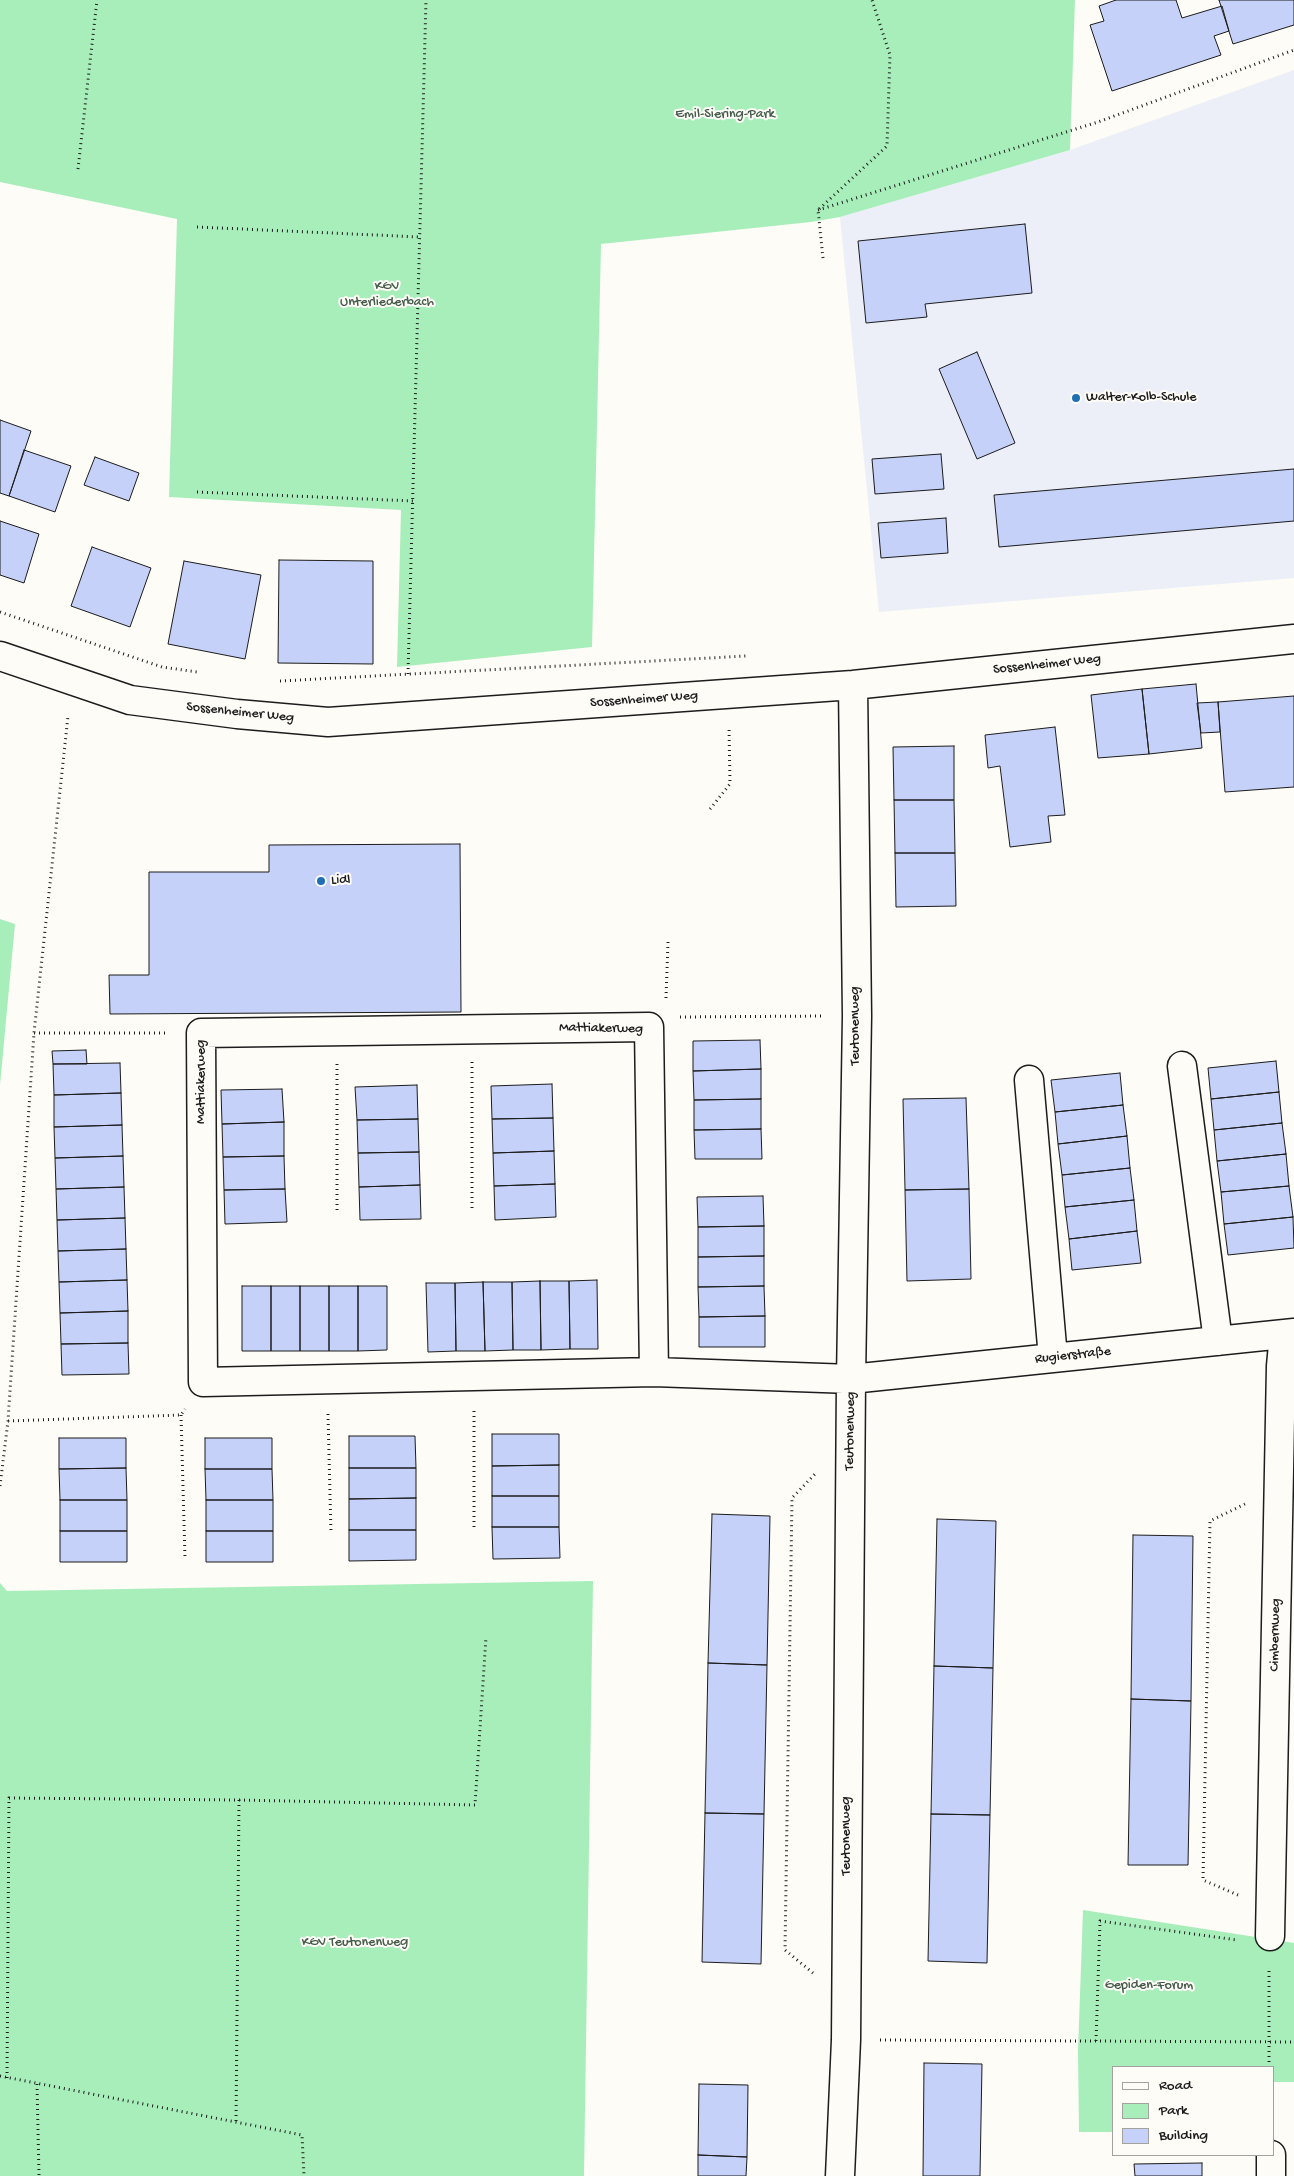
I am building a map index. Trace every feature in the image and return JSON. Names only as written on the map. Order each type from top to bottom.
[{"type":"street","name":"Sossenheimer Weg","points":[[0,656],[130,700],[237,714],[328,722],[852,685],[1294,639]]},
{"type":"street","name":"Teutonenweg","points":[[840,2176],[846,2040],[851,1379],[857,1016],[852,685]]},
{"type":"street","name":"Mattiakerweg","points":[[203,1382],[201,1033],[649,1027],[654,1372]]},
{"type":"street","points":[[1182,1066],[1218,1341]]},
{"type":"street","points":[[1029,1080],[1053,1358]]},
{"type":"street","name":"Rugierstraße","points":[[851,1379],[1289,1334]]},
{"type":"street","name":"Cimbernweg","points":[[1270,1940],[1279,1487],[1289,1334]]},
{"type":"street","points":[[203,1382],[654,1372],[851,1379]]},
{"type":"street","points":[[1271,2156],[1272,2176]]},
{"type":"path","points":[[78,169],[97,0]]},
{"type":"path","points":[[408,674],[426,0]]},
{"type":"path","points":[[818,210],[887,146],[890,55],[872,0]]},
{"type":"path","points":[[818,210],[1098,122],[1294,50]]},
{"type":"path","points":[[818,210],[823,258]]},
{"type":"path","points":[[197,227],[420,237]]},
{"type":"path","points":[[197,492],[412,501]]},
{"type":"path","points":[[0,612],[162,666],[200,672]]},
{"type":"path","points":[[275,682],[756,655]]},
{"type":"path","points":[[0,1486],[8,1421],[34,1034],[72,680]]},
{"type":"path","points":[[710,810],[730,784],[728,694]]},
{"type":"path","points":[[649,1027],[665,1011],[668,942]]},
{"type":"path","points":[[649,1027],[679,1017],[857,1016]]},
{"type":"path","points":[[472,1029],[472,1211]]},
{"type":"path","points":[[337,1030],[337,1211]]},
{"type":"path","points":[[34,1034],[201,1033]]},
{"type":"path","points":[[474,1375],[474,1527]]},
{"type":"path","points":[[327,1378],[331,1534]]},
{"type":"path","points":[[185,1558],[181,1415],[203,1382]]},
{"type":"path","points":[[8,1421],[181,1415]]},
{"type":"path","points":[[846,2000],[785,1950],[792,1498],[851,1435]]},
{"type":"path","points":[[1270,1909],[1203,1880],[1210,1521],[1279,1487]]},
{"type":"path","points":[[7,2078],[9,1798],[475,1805],[486,1637]]},
{"type":"path","points":[[236,2122],[239,1800]]},
{"type":"path","points":[[1096,2041],[1100,1921],[1270,1940],[1268,2066]]},
{"type":"path","points":[[846,2040],[1294,2042]]},
{"type":"path","points":[[0,2076],[302,2135],[304,2176]]},
{"type":"path","points":[[37,2084],[39,2176]]},
{"type":"shaded area","name":"Walter-Kolb-Schule","points":[[1294,70],[1294,578],[879,612],[840,217],[1070,150]]},
{"type":"green space","name":"KGV Unterliederbach","points":[[0,0],[1075,0],[1070,150],[840,217],[811,222],[601,244],[592,647],[397,667],[401,510],[169,497],[177,219],[0,182]]},
{"type":"green space","points":[[0,919],[15,924],[0,1085]]},
{"type":"green space","name":"KGV Teutonenweg","points":[[593,1581],[584,2176],[0,2176],[0,1583],[7,1591]]},
{"type":"green space","name":"Gepiden-Forum","points":[[1083,1910],[1294,1943],[1294,2082],[1274,2082],[1274,2066],[1112,2066],[1112,2132],[1079,2132],[1078,2051]]},
{"type":"building","points":[[1116,0],[1176,0],[1182,18],[1222,6],[1229,31],[1214,36],[1221,55],[1112,91],[1090,25],[1104,21],[1099,6]]},
{"type":"building","points":[[1219,0],[1294,0],[1294,25],[1233,44]]},
{"type":"building","points":[[1025,224],[1032,293],[925,304],[927,317],[866,323],[858,241]]},
{"type":"building","points":[[977,352],[1015,443],[977,459],[939,369]]},
{"type":"building","points":[[0,420],[31,431],[9,496],[0,493]]},
{"type":"building","points":[[24,450],[71,466],[55,512],[9,496]]},
{"type":"building","points":[[941,454],[944,489],[875,494],[872,459]]},
{"type":"building","points":[[95,457],[139,473],[129,501],[84,485]]},
{"type":"building","points":[[1294,469],[1294,521],[999,547],[994,495]]},
{"type":"building","points":[[946,518],[948,553],[881,558],[878,523]]},
{"type":"building","points":[[0,521],[39,534],[24,583],[0,575]]},
{"type":"building","points":[[92,547],[151,568],[130,627],[71,606]]},
{"type":"building","points":[[279,560],[373,561],[373,664],[278,663]]},
{"type":"building","points":[[184,561],[261,575],[245,659],[168,644]]},
{"type":"building","points":[[1196,684],[1202,748],[1149,754],[1142,689]]},
{"type":"building","points":[[1142,689],[1149,754],[1098,758],[1091,695]]},
{"type":"building","points":[[1294,696],[1294,787],[1225,792],[1218,702]]},
{"type":"building","points":[[1218,702],[1220,732],[1201,733],[1197,703]]},
{"type":"building","points":[[1055,727],[1065,815],[1048,816],[1051,842],[1010,847],[1000,766],[988,768],[985,735]]},
{"type":"building","points":[[954,746],[954,800],[894,800],[893,747]]},
{"type":"building","points":[[894,800],[954,800],[955,853],[895,853]]},
{"type":"building","points":[[460,844],[461,1012],[110,1014],[109,975],[149,975],[149,872],[269,872],[269,845]]},
{"type":"building","points":[[895,853],[955,853],[956,906],[896,907]]},
{"type":"building","points":[[760,1040],[761,1069],[693,1071],[693,1041]]},
{"type":"building","points":[[86,1050],[87,1064],[53,1064],[52,1051]]},
{"type":"building","points":[[1276,1061],[1279,1092],[1211,1099],[1208,1068]]},
{"type":"building","points":[[120,1063],[121,1093],[54,1095],[53,1064]]},
{"type":"building","points":[[761,1069],[761,1099],[694,1100],[693,1071]]},
{"type":"building","points":[[1120,1073],[1123,1105],[1055,1112],[1051,1080]]},
{"type":"building","points":[[552,1084],[553,1118],[492,1119],[491,1086]]},
{"type":"building","points":[[417,1085],[418,1119],[357,1120],[355,1087]]},
{"type":"building","points":[[282,1089],[284,1122],[222,1124],[221,1090]]},
{"type":"building","points":[[1279,1092],[1282,1123],[1214,1130],[1211,1099]]},
{"type":"building","points":[[121,1093],[122,1125],[54,1127],[54,1095]]},
{"type":"building","points":[[966,1098],[969,1189],[905,1190],[903,1099]]},
{"type":"building","points":[[761,1099],[761,1129],[694,1130],[694,1100]]},
{"type":"building","points":[[1123,1105],[1127,1136],[1058,1144],[1055,1112]]},
{"type":"building","points":[[553,1118],[554,1151],[493,1153],[492,1119]]},
{"type":"building","points":[[418,1119],[419,1152],[358,1153],[357,1120]]},
{"type":"building","points":[[284,1122],[284,1156],[223,1157],[222,1124]]},
{"type":"building","points":[[1282,1123],[1286,1154],[1217,1161],[1214,1130]]},
{"type":"building","points":[[122,1125],[123,1156],[55,1158],[54,1127]]},
{"type":"building","points":[[761,1129],[762,1159],[695,1159],[694,1130]]},
{"type":"building","points":[[1127,1136],[1130,1168],[1062,1175],[1058,1144]]},
{"type":"building","points":[[554,1151],[555,1184],[494,1186],[493,1153]]},
{"type":"building","points":[[419,1152],[420,1185],[359,1187],[358,1153]]},
{"type":"building","points":[[1286,1154],[1289,1186],[1221,1192],[1217,1161]]},
{"type":"building","points":[[123,1156],[124,1187],[56,1189],[55,1158]]},
{"type":"building","points":[[284,1156],[285,1189],[224,1190],[223,1157]]},
{"type":"building","points":[[1130,1168],[1134,1200],[1065,1207],[1062,1175]]},
{"type":"building","points":[[555,1184],[556,1217],[495,1220],[494,1186]]},
{"type":"building","points":[[420,1185],[421,1219],[360,1220],[359,1187]]},
{"type":"building","points":[[1289,1186],[1293,1217],[1224,1224],[1221,1192]]},
{"type":"building","points":[[124,1187],[125,1218],[57,1220],[56,1189]]},
{"type":"building","points":[[285,1189],[287,1222],[225,1224],[224,1190]]},
{"type":"building","points":[[969,1189],[971,1279],[907,1281],[905,1190]]},
{"type":"building","points":[[763,1196],[764,1226],[698,1227],[697,1197]]},
{"type":"building","points":[[1134,1200],[1137,1231],[1069,1239],[1065,1207]]},
{"type":"building","points":[[1293,1217],[1294,1248],[1228,1255],[1224,1224]]},
{"type":"building","points":[[125,1218],[126,1249],[58,1251],[57,1220]]},
{"type":"building","points":[[764,1226],[764,1256],[698,1257],[698,1227]]},
{"type":"building","points":[[1137,1231],[1141,1263],[1072,1270],[1069,1239]]},
{"type":"building","points":[[126,1249],[127,1280],[59,1282],[58,1251]]},
{"type":"building","points":[[764,1256],[764,1286],[698,1287],[698,1257]]},
{"type":"building","points":[[127,1280],[128,1311],[60,1313],[59,1282]]},
{"type":"building","points":[[597,1280],[598,1349],[570,1349],[569,1281]]},
{"type":"building","points":[[540,1281],[569,1281],[570,1349],[541,1350]]},
{"type":"building","points":[[540,1281],[541,1350],[513,1350],[512,1282]]},
{"type":"building","points":[[483,1282],[485,1351],[456,1351],[455,1283]]},
{"type":"building","points":[[483,1282],[512,1282],[513,1350],[485,1351]]},
{"type":"building","points":[[426,1283],[455,1283],[456,1351],[428,1352]]},
{"type":"building","points":[[242,1286],[271,1286],[271,1351],[242,1351]]},
{"type":"building","points":[[271,1286],[300,1286],[300,1351],[271,1351]]},
{"type":"building","points":[[300,1286],[329,1286],[329,1351],[300,1351]]},
{"type":"building","points":[[329,1286],[358,1286],[358,1351],[329,1351]]},
{"type":"building","points":[[358,1286],[387,1286],[387,1350],[358,1351]]},
{"type":"building","points":[[764,1286],[765,1316],[699,1317],[698,1287]]},
{"type":"building","points":[[128,1311],[128,1343],[61,1344],[60,1313]]},
{"type":"building","points":[[765,1316],[765,1347],[699,1347],[699,1317]]},
{"type":"building","points":[[128,1343],[129,1374],[62,1375],[61,1344]]},
{"type":"building","points":[[492,1434],[559,1434],[559,1465],[492,1466]]},
{"type":"building","points":[[349,1436],[415,1436],[416,1468],[349,1468]]},
{"type":"building","points":[[59,1438],[126,1438],[126,1468],[59,1469]]},
{"type":"building","points":[[205,1438],[272,1438],[272,1469],[205,1469]]},
{"type":"building","points":[[559,1465],[559,1496],[492,1496],[492,1466]]},
{"type":"building","points":[[126,1468],[127,1500],[60,1500],[59,1469]]},
{"type":"building","points":[[349,1468],[416,1468],[416,1498],[349,1499]]},
{"type":"building","points":[[205,1469],[272,1469],[273,1500],[206,1500]]},
{"type":"building","points":[[492,1496],[559,1496],[559,1527],[492,1527]]},
{"type":"building","points":[[416,1498],[416,1530],[349,1530],[349,1499]]},
{"type":"building","points":[[60,1500],[127,1500],[127,1531],[60,1531]]},
{"type":"building","points":[[206,1500],[273,1500],[273,1531],[206,1531]]},
{"type":"building","points":[[712,1514],[770,1516],[767,1665],[708,1663]]},
{"type":"building","points":[[937,1519],[996,1521],[993,1668],[934,1666]]},
{"type":"building","points":[[492,1527],[559,1527],[560,1558],[493,1559]]},
{"type":"building","points":[[349,1530],[416,1530],[416,1560],[349,1561]]},
{"type":"building","points":[[60,1531],[127,1531],[127,1562],[60,1562]]},
{"type":"building","points":[[206,1531],[273,1531],[273,1562],[206,1562]]},
{"type":"building","points":[[1133,1535],[1193,1536],[1191,1701],[1131,1699]]},
{"type":"building","points":[[708,1663],[767,1665],[764,1814],[705,1813]]},
{"type":"building","points":[[934,1666],[993,1668],[990,1815],[931,1814]]},
{"type":"building","points":[[1131,1699],[1191,1701],[1188,1865],[1128,1865]]},
{"type":"building","points":[[705,1813],[764,1814],[761,1964],[702,1962]]},
{"type":"building","points":[[931,1814],[990,1815],[987,1963],[928,1961]]},
{"type":"building","points":[[924,2063],[982,2064],[980,2176],[923,2176]]},
{"type":"building","points":[[699,2084],[748,2085],[747,2157],[698,2155]]},
{"type":"building","points":[[698,2155],[747,2157],[746,2176],[698,2176]]},
{"type":"building","points":[[1202,2163],[1202,2176],[1135,2176],[1134,2164]]},
{"type":"place","name":"Walter-Kolb-Schule","points":[[1076,398]]},
{"type":"place","name":"Lidl","points":[[321,881]]},
{"type":"park label","name":"Emil-Siering-Park","points":[[725,115]]}]
